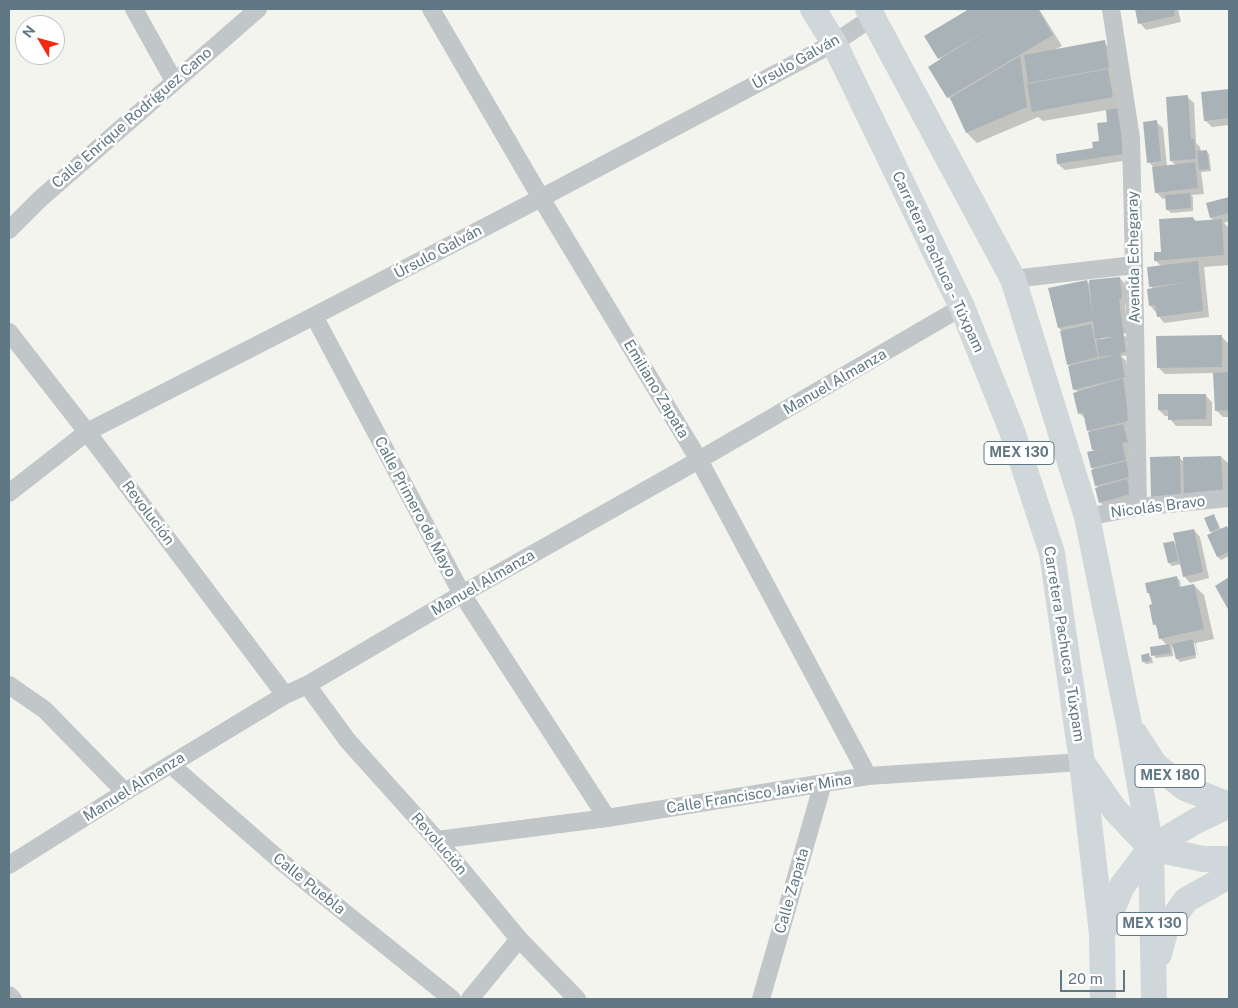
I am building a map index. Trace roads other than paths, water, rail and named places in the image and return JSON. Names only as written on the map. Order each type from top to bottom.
[{"type":"main road","name":"Carretera Pachuca - Túxpam","points":[[813,9],[834,43],[962,307],[1012,431],[1052,553],[1082,762],[1102,934],[1103,999]]},
{"type":"main road","name":"MEX 130","points":[[871,13],[1013,279],[1087,517],[1129,724],[1151,848],[1154,987]]},
{"type":"main road","name":"MEX 180","points":[[1129,724],[1156,765],[1185,788],[1229,805]]},
{"type":"main road","points":[[1082,762],[1115,810],[1151,848],[1203,859],[1229,859]]},
{"type":"main road","points":[[1102,934],[1122,886],[1151,848],[1194,822],[1229,805]]},
{"type":"main road","points":[[1154,987],[1166,928],[1186,900],[1229,876]]},
{"type":"street","points":[[134,9],[174,81]]},
{"type":"street","name":"Calle Enrique Rodríguez Cano","points":[[9,230],[40,199],[258,9]]},
{"type":"street","name":"Emiliano Zapata","points":[[431,9],[541,198],[699,460],[868,776]]},
{"type":"street","name":"Avenida Echegaray","points":[[1111,9],[1130,138],[1138,507]]},
{"type":"street","name":"Úrsulo Galván","points":[[9,493],[87,432],[541,198],[834,43],[871,13]]},
{"type":"street","points":[[1013,279],[1134,265]]},
{"type":"street","name":"Manuel Almanza","points":[[9,866],[124,792],[285,695],[699,460],[962,307]]},
{"type":"street","name":"Calle Primero de Mayo","points":[[314,316],[462,594],[607,818]]},
{"type":"street","name":"Revolución","points":[[9,332],[87,432],[285,695]]},
{"type":"street","name":"Nicolás Bravo","points":[[1087,517],[1138,507],[1229,498]]},
{"type":"street","name":"Revolución","points":[[307,684],[348,741],[437,840],[519,939],[577,999]]},
{"type":"street","points":[[9,685],[45,710],[124,792]]},
{"type":"street","name":"Calle Francisco Javier Mina","points":[[437,840],[607,818],[868,776],[1082,762]]},
{"type":"street","name":"Calle Puebla","points":[[171,765],[283,863],[452,999]]},
{"type":"street","name":"Calle Zapata","points":[[761,999],[822,784]]},
{"type":"street","points":[[470,999],[519,939]]},
{"type":"street","points":[[9,995],[13,999]]}]
